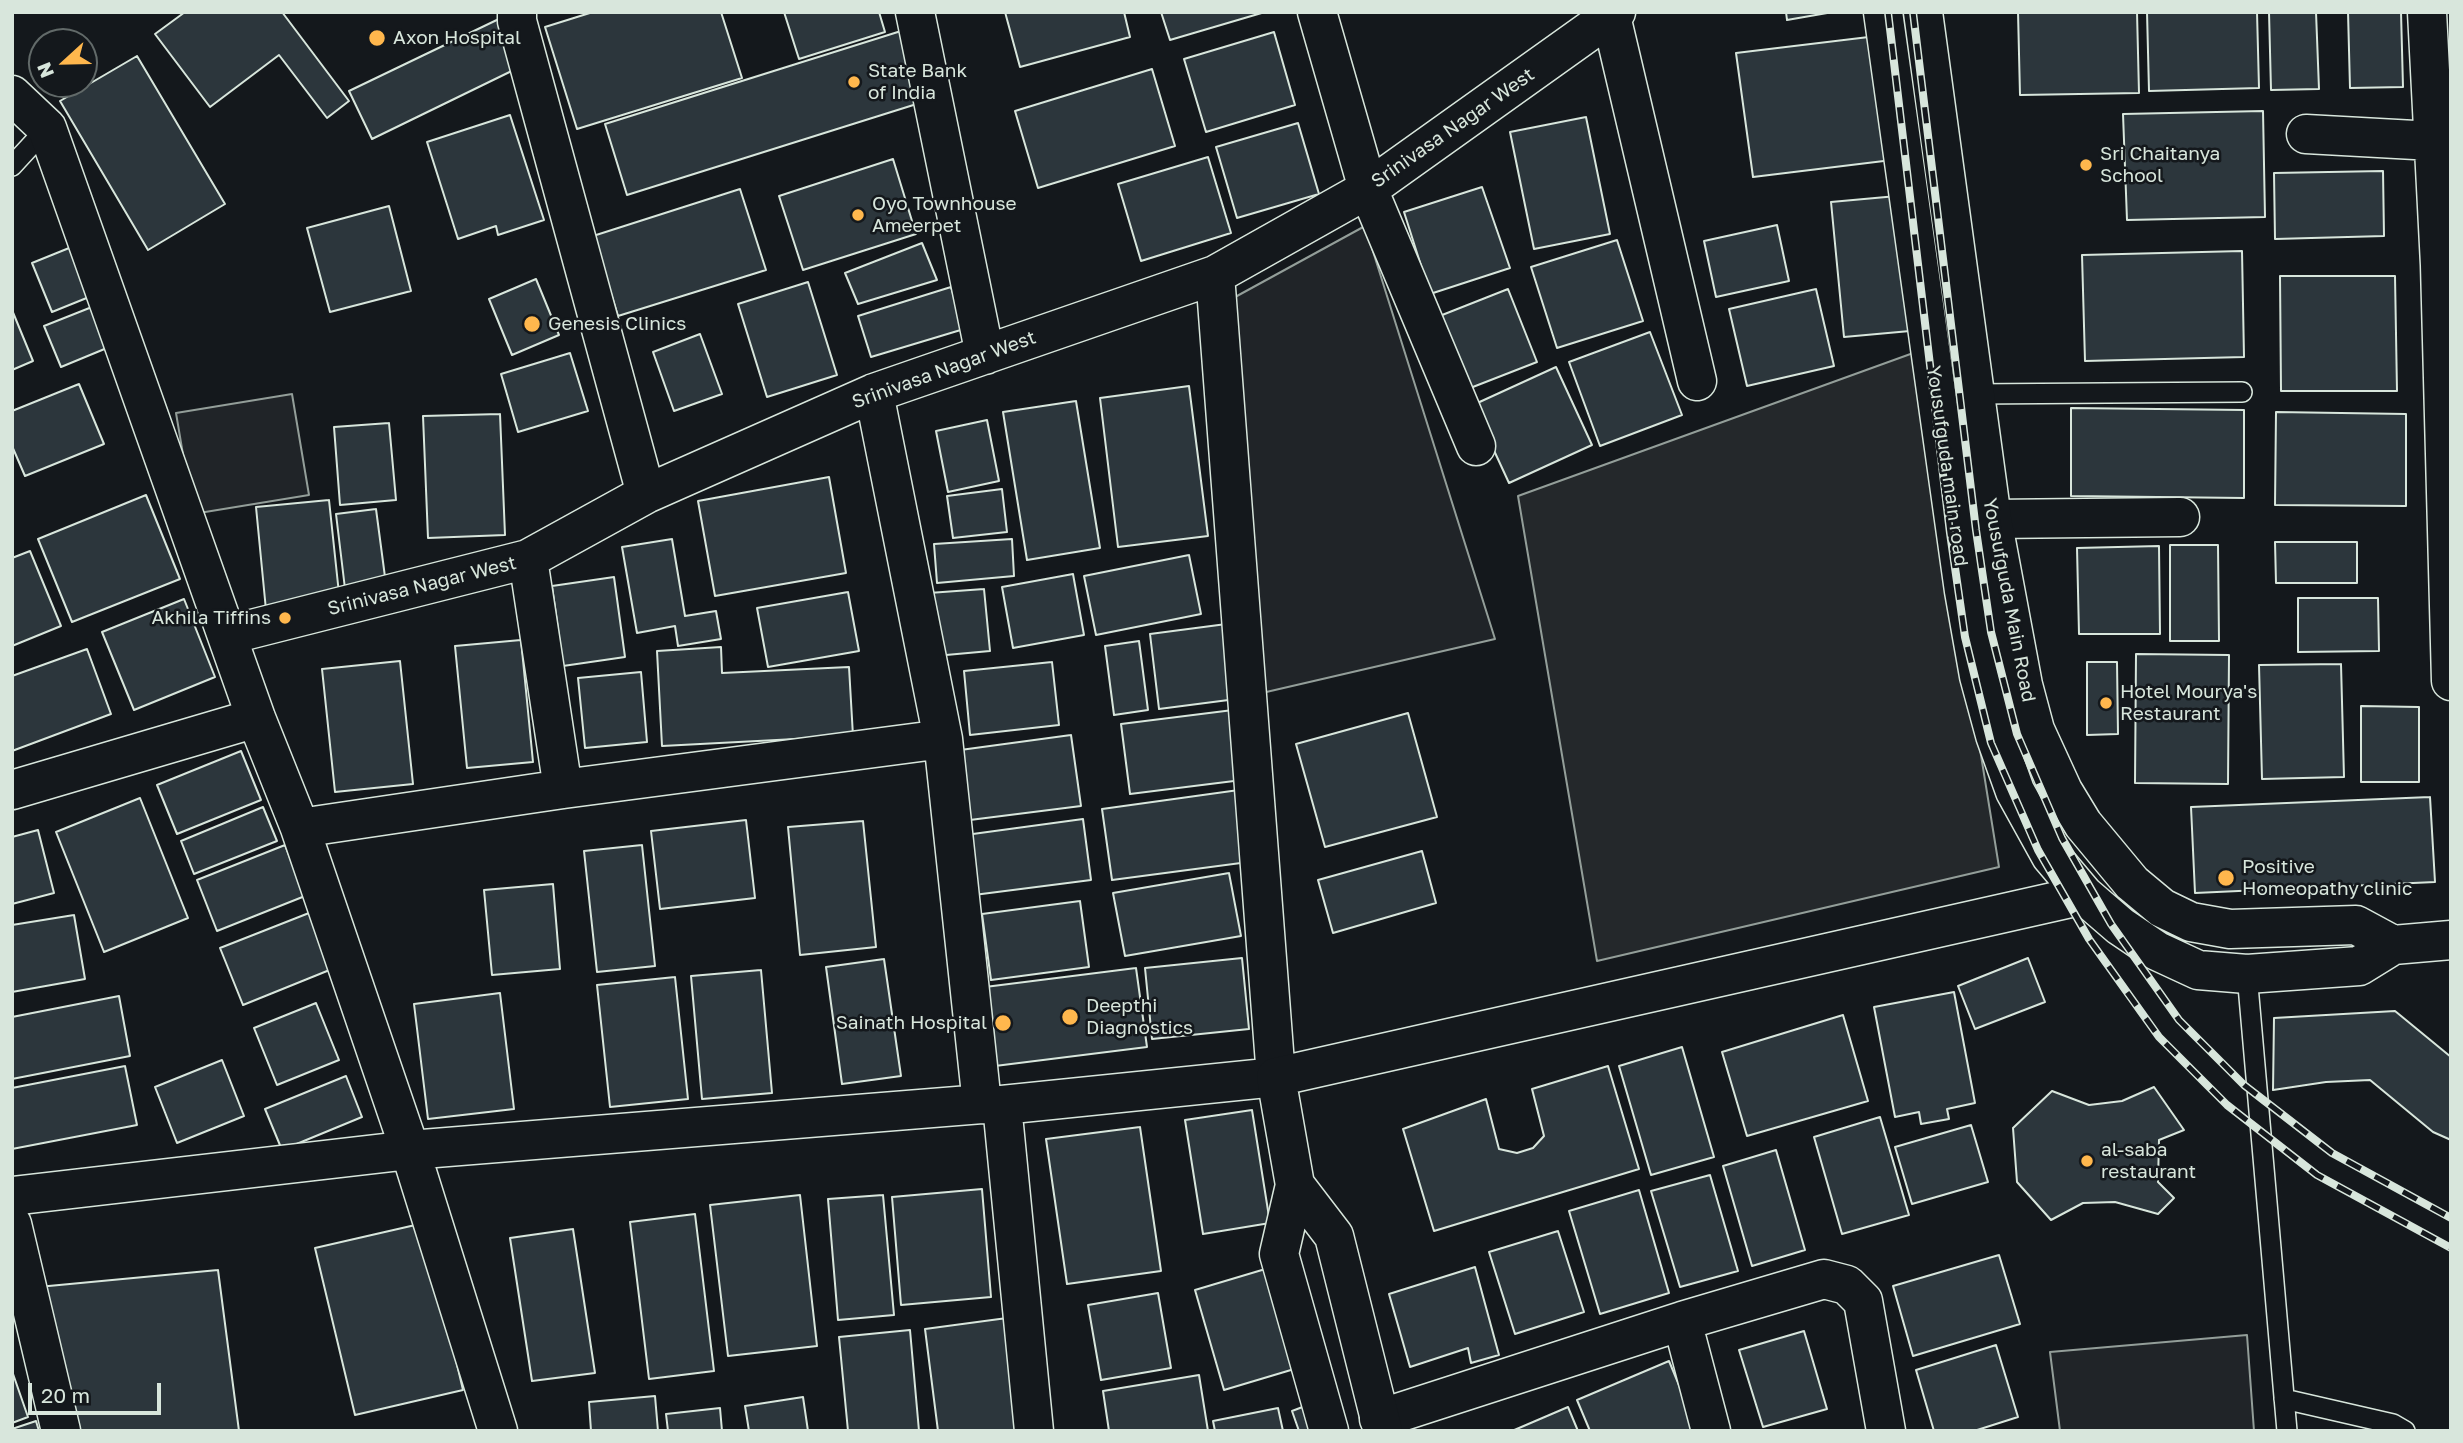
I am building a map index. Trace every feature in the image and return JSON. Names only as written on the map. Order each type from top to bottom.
[{"type":"street","points":[[517,12],[517,21],[646,494]]},
{"type":"street","points":[[915,12],[985,355]]},
{"type":"street","points":[[1317,12],[1368,189],[1476,446]]},
{"type":"street","name":"Yousufguda main road","points":[[1883,12],[1964,592],[1979,676],[2015,791],[2051,856],[2084,895]]},
{"type":"street","name":"Yousufguda Main Road","points":[[1923,12],[1992,519],[2023,685],[2035,730],[2063,791],[2083,824],[2132,883],[2162,908],[2191,922],[2230,929],[2356,925],[2393,945]]},
{"type":"street","points":[[2427,12],[2433,141],[2445,265],[2451,681]]},
{"type":"street","points":[[1614,14],[1697,381]]},
{"type":"street","name":"Srinivasa Nagar West","points":[[228,635],[528,559],[646,494],[874,393],[1215,275],[1368,189],[1614,14]]},
{"type":"street","points":[[12,95],[47,128],[256,718],[300,828],[410,1150],[498,1431]]},
{"type":"street","points":[[2306,134],[2433,141]]},
{"type":"street","points":[[1215,275],[1276,1077],[1295,1185],[1279,1254],[1329,1431]]},
{"type":"street","points":[[874,393],[943,739],[1034,1431]]},
{"type":"street","points":[[1992,519],[2180,517]]},
{"type":"street","points":[[528,559],[563,789]]},
{"type":"street","points":[[12,790],[256,718]]},
{"type":"street","points":[[300,828],[563,789],[943,739]]},
{"type":"street","points":[[12,1196],[410,1150],[992,1104],[1276,1077],[2084,895],[2120,926],[2157,951],[2198,970],[2247,974],[2359,966],[2393,945],[2451,940]]},
{"type":"street","points":[[1295,1185],[1334,1236],[1381,1425],[1682,1321],[1824,1279],[1847,1285],[1863,1301],[1886,1431]]},
{"type":"street","points":[[12,1224],[61,1431]]},
{"type":"street","points":[[1682,1321],[1711,1431]]},
{"type":"lane","points":[[12,166],[47,128]]},
{"type":"lane","points":[[1974,394],[2242,392]]},
{"type":"lane","points":[[2247,974],[2287,1431]]},
{"type":"lane","points":[[2284,1399],[2393,1424],[2405,1431]]},
{"type":"shaded area","points":[[1365,226],[1495,639],[1262,693],[1226,302]]},
{"type":"shaded area","points":[[1916,352],[1999,867],[1597,961],[1518,496]]},
{"type":"shaded area","points":[[292,394],[309,495],[193,514],[176,413]]},
{"type":"shaded area","points":[[2247,1335],[2254,1431],[2060,1431],[2050,1352]]},
{"type":"building","points":[[185,12],[282,12],[349,101],[327,118],[279,55],[210,107],[155,34]]},
{"type":"building","points":[[593,12],[721,12],[742,78],[577,129],[545,27]]},
{"type":"building","points":[[784,12],[879,12],[885,32],[799,59]]},
{"type":"building","points":[[1005,12],[1124,12],[1130,37],[1020,67]]},
{"type":"building","points":[[1161,12],[1265,12],[1170,40]]},
{"type":"building","points":[[1786,12],[1833,12],[1787,20]]},
{"type":"building","points":[[2018,12],[2137,12],[2139,93],[2020,95]]},
{"type":"building","points":[[2147,12],[2257,12],[2259,88],[2149,91]]},
{"type":"building","points":[[2269,12],[2316,12],[2319,89],[2271,90]]},
{"type":"building","points":[[2348,12],[2401,12],[2403,87],[2350,88]]},
{"type":"building","points":[[503,17],[526,64],[372,139],[349,91]]},
{"type":"building","points":[[901,31],[923,102],[627,195],[605,124]]},
{"type":"building","points":[[1274,32],[1295,105],[1206,132],[1184,59]]},
{"type":"building","points":[[1877,36],[1892,160],[1753,177],[1736,53]]},
{"type":"building","points":[[137,56],[225,204],[148,250],[60,101],[65,98],[98,98],[98,79]]},
{"type":"building","points":[[1152,69],[1175,146],[1038,188],[1015,111]]},
{"type":"building","points":[[2263,111],[2265,217],[2127,220],[2123,114]]},
{"type":"building","points":[[510,115],[544,220],[498,235],[496,226],[458,239],[427,142]]},
{"type":"building","points":[[1586,117],[1610,234],[1534,249],[1510,132]]},
{"type":"building","points":[[1298,123],[1319,194],[1237,218],[1216,147]]},
{"type":"building","points":[[1208,157],[1231,233],[1141,261],[1118,184]]},
{"type":"building","points":[[893,159],[916,234],[803,270],[779,196]]},
{"type":"building","points":[[2383,171],[2384,236],[2275,239],[2274,173]]},
{"type":"building","points":[[1482,187],[1510,268],[1430,294],[1404,212]]},
{"type":"building","points":[[740,189],[766,270],[618,316],[593,236]]},
{"type":"building","points":[[1897,196],[1910,331],[1844,337],[1831,202]]},
{"type":"building","points":[[389,206],[411,291],[330,312],[307,228]]},
{"type":"building","points":[[1777,225],[1789,281],[1716,297],[1704,241]]},
{"type":"building","points":[[1617,240],[1643,321],[1557,348],[1531,267]]},
{"type":"building","points":[[922,243],[937,280],[858,304],[845,273]]},
{"type":"building","points":[[79,244],[99,293],[52,312],[32,263]]},
{"type":"building","points":[[2242,251],[2244,357],[2085,361],[2082,255]]},
{"type":"building","points":[[2280,276],[2395,276],[2397,391],[2281,391]]},
{"type":"building","points":[[536,279],[559,335],[512,355],[489,299]]},
{"type":"building","points":[[808,282],[837,375],[767,397],[738,304]]},
{"type":"building","points":[[951,287],[964,329],[871,357],[858,316]]},
{"type":"building","points":[[1508,289],[1537,362],[1460,392],[1432,319]]},
{"type":"building","points":[[1816,289],[1834,366],[1747,386],[1729,309]]},
{"type":"building","points":[[102,303],[119,343],[61,367],[44,326]]},
{"type":"building","points":[[12,310],[33,361],[12,370]]},
{"type":"building","points":[[1650,332],[1682,415],[1600,446],[1569,362]]},
{"type":"building","points":[[700,334],[722,394],[674,411],[653,352]]},
{"type":"building","points":[[570,353],[588,411],[518,432],[501,374]]},
{"type":"building","points":[[1556,367],[1592,445],[1509,483],[1473,405]]},
{"type":"building","points":[[79,384],[104,444],[25,476],[12,446],[12,411]]},
{"type":"building","points":[[1189,386],[1208,536],[1118,547],[1100,398]]},
{"type":"building","points":[[1076,401],[1100,548],[1027,560],[1003,412]]},
{"type":"building","points":[[2071,408],[2244,410],[2244,498],[2071,496]]},
{"type":"building","points":[[2276,412],[2406,414],[2406,506],[2275,505]]},
{"type":"building","points":[[500,414],[505,535],[428,538],[423,416]]},
{"type":"building","points":[[987,420],[999,481],[948,492],[936,431]]},
{"type":"building","points":[[389,423],[396,500],[340,505],[334,427]]},
{"type":"building","points":[[829,477],[846,573],[715,596],[698,501]]},
{"type":"building","points":[[1002,489],[1007,532],[953,538],[947,496]]},
{"type":"building","points":[[146,495],[180,579],[72,622],[38,539]]},
{"type":"building","points":[[329,500],[340,603],[266,610],[256,507]]},
{"type":"building","points":[[376,509],[387,592],[346,597],[336,514]]},
{"type":"building","points":[[672,539],[685,616],[716,611],[721,639],[678,646],[675,626],[637,633],[622,547]]},
{"type":"building","points":[[1012,539],[1014,576],[937,583],[934,544]]},
{"type":"building","points":[[2275,542],[2357,542],[2357,583],[2276,583]]},
{"type":"building","points":[[2170,545],[2218,545],[2219,641],[2170,641]]},
{"type":"building","points":[[2159,546],[2160,634],[2079,634],[2077,548]]},
{"type":"building","points":[[30,551],[61,626],[12,646],[12,558]]},
{"type":"building","points":[[1189,555],[1201,614],[1096,635],[1084,576]]},
{"type":"building","points":[[1073,574],[1084,635],[1013,648],[1002,587]]},
{"type":"building","points":[[614,577],[625,657],[563,666],[552,586]]},
{"type":"building","points":[[984,589],[990,651],[935,656],[929,593]]},
{"type":"building","points":[[848,592],[859,651],[768,667],[757,608]]},
{"type":"building","points":[[2298,598],[2378,598],[2379,651],[2298,652]]},
{"type":"building","points":[[184,599],[215,677],[134,710],[102,632]]},
{"type":"building","points":[[1234,623],[1244,698],[1159,709],[1150,634]]},
{"type":"building","points":[[521,640],[533,762],[467,768],[455,646]]},
{"type":"building","points":[[1139,641],[1148,710],[1114,715],[1105,646]]},
{"type":"building","points":[[721,647],[722,673],[849,667],[853,736],[662,746],[657,651]]},
{"type":"building","points":[[87,649],[111,714],[12,751],[12,676]]},
{"type":"building","points":[[2136,654],[2229,655],[2228,784],[2135,783]]},
{"type":"building","points":[[400,661],[413,784],[335,792],[322,669]]},
{"type":"building","points":[[1052,662],[1059,725],[970,735],[964,671]]},
{"type":"building","points":[[2087,662],[2117,662],[2118,734],[2087,735]]},
{"type":"building","points":[[2341,664],[2344,777],[2262,779],[2259,665]]},
{"type":"building","points":[[641,672],[647,742],[585,748],[578,678]]},
{"type":"building","points":[[2361,706],[2419,707],[2419,782],[2361,782]]},
{"type":"building","points":[[1241,709],[1250,779],[1130,794],[1121,724]]},
{"type":"building","points":[[1408,713],[1437,817],[1325,847],[1296,744]]},
{"type":"building","points":[[1071,735],[1081,806],[962,821],[953,751]]},
{"type":"building","points":[[241,751],[261,800],[177,834],[157,785]]},
{"type":"building","points":[[1246,789],[1256,861],[1112,880],[1102,809]]},
{"type":"building","points":[[2430,797],[2435,882],[2195,893],[2191,807]]},
{"type":"building","points":[[140,798],[188,918],[104,952],[56,832]]},
{"type":"building","points":[[263,807],[277,841],[194,874],[181,841]]},
{"type":"building","points":[[1083,819],[1091,880],[966,896],[958,836]]},
{"type":"building","points":[[746,820],[755,898],[660,909],[651,831]]},
{"type":"building","points":[[863,821],[876,947],[800,955],[788,827]]},
{"type":"building","points":[[38,830],[54,893],[12,904],[12,837]]},
{"type":"building","points":[[285,845],[305,896],[217,931],[197,880]]},
{"type":"building","points":[[642,845],[655,966],[597,972],[584,851]]},
{"type":"building","points":[[1422,851],[1436,903],[1333,933],[1318,880]]},
{"type":"building","points":[[1229,873],[1241,936],[1125,956],[1113,893]]},
{"type":"building","points":[[553,884],[560,969],[492,975],[484,890]]},
{"type":"building","points":[[1080,901],[1089,967],[991,980],[982,914]]},
{"type":"building","points":[[309,913],[332,969],[243,1005],[220,948]]},
{"type":"building","points":[[74,915],[85,979],[12,992],[12,925]]},
{"type":"building","points":[[1242,958],[1249,1029],[1152,1039],[1145,968]]},
{"type":"building","points":[[2028,958],[2045,1002],[1975,1029],[1958,986]]},
{"type":"building","points":[[884,959],[901,1076],[842,1084],[826,967]]},
{"type":"building","points":[[1136,968],[1147,1047],[995,1066],[985,987]]},
{"type":"building","points":[[761,970],[772,1093],[702,1099],[691,976]]},
{"type":"building","points":[[675,977],[688,1099],[610,1107],[597,985]]},
{"type":"building","points":[[1954,992],[1975,1103],[1947,1109],[1949,1119],[1921,1124],[1919,1112],[1895,1117],[1874,1007]]},
{"type":"building","points":[[500,993],[514,1109],[428,1119],[414,1004]]},
{"type":"building","points":[[119,996],[130,1056],[12,1079],[12,1017]]},
{"type":"building","points":[[316,1003],[339,1060],[277,1085],[254,1028]]},
{"type":"building","points":[[2395,1011],[2451,1057],[2451,1140],[2433,1132],[2370,1080],[2326,1082],[2273,1090],[2274,1018]]},
{"type":"building","points":[[1843,1015],[1868,1101],[1747,1136],[1722,1052]]},
{"type":"building","points":[[1682,1047],[1714,1157],[1651,1175],[1619,1066]]},
{"type":"building","points":[[222,1060],[244,1116],[177,1143],[155,1087]]},
{"type":"building","points":[[125,1066],[137,1125],[12,1149],[12,1088]]},
{"type":"building","points":[[1608,1066],[1639,1169],[1434,1231],[1403,1129],[1486,1099],[1499,1149],[1517,1153],[1533,1148],[1544,1136],[1532,1089]]},
{"type":"building","points":[[346,1076],[362,1117],[282,1150],[265,1109]]},
{"type":"building","name":"al-saba restaurant","points":[[2154,1087],[2184,1130],[2159,1140],[2158,1182],[2174,1198],[2158,1214],[2115,1202],[2083,1203],[2051,1220],[2017,1182],[2013,1128],[2052,1091],[2089,1105],[2122,1101]]},
{"type":"building","points":[[1252,1110],[1270,1223],[1203,1234],[1185,1120]]},
{"type":"building","points":[[1880,1117],[1909,1215],[1842,1234],[1814,1137]]},
{"type":"building","points":[[1971,1125],[1988,1182],[1912,1204],[1895,1147]]},
{"type":"building","points":[[1140,1127],[1161,1271],[1067,1284],[1046,1139]]},
{"type":"building","points":[[1776,1150],[1805,1250],[1752,1266],[1723,1166]]},
{"type":"building","points":[[1710,1175],[1738,1271],[1680,1287],[1651,1191]]},
{"type":"building","points":[[982,1189],[991,1297],[901,1305],[892,1197]]},
{"type":"building","points":[[1639,1190],[1669,1293],[1600,1314],[1569,1211]]},
{"type":"building","points":[[800,1195],[817,1346],[728,1356],[710,1205]]},
{"type":"building","points":[[883,1195],[894,1315],[838,1320],[828,1199]]},
{"type":"building","points":[[695,1214],[714,1371],[649,1379],[630,1222]]},
{"type":"building","points":[[424,1223],[463,1390],[355,1415],[315,1248]]},
{"type":"building","points":[[573,1229],[595,1373],[532,1381],[510,1238]]},
{"type":"building","points":[[1558,1231],[1584,1312],[1515,1334],[1489,1252]]},
{"type":"building","points":[[1999,1255],[2020,1324],[1913,1356],[1893,1286]]},
{"type":"building","points":[[1272,1267],[1301,1367],[1224,1390],[1195,1290]]},
{"type":"building","points":[[1475,1267],[1499,1355],[1471,1363],[1468,1348],[1410,1367],[1389,1294]]},
{"type":"building","points":[[218,1270],[239,1431],[64,1431],[38,1287]]},
{"type":"building","points":[[1158,1293],[1171,1368],[1101,1380],[1088,1305]]},
{"type":"building","points":[[1007,1318],[1021,1431],[938,1431],[925,1329]]},
{"type":"building","points":[[910,1330],[919,1431],[848,1431],[839,1337]]},
{"type":"building","points":[[1804,1331],[1827,1409],[1763,1427],[1739,1350]]},
{"type":"building","points":[[1996,1345],[2018,1417],[1974,1431],[1934,1431],[1916,1370]]},
{"type":"building","points":[[1669,1361],[1698,1431],[1590,1431],[1577,1400]]},
{"type":"building","points":[[12,1371],[28,1417],[12,1423]]},
{"type":"building","points":[[1199,1375],[1208,1431],[1109,1431],[1103,1391]]},
{"type":"building","points":[[655,1396],[658,1431],[591,1431],[589,1402]]},
{"type":"building","points":[[803,1397],[808,1431],[749,1431],[745,1406]]},
{"type":"building","points":[[1313,1403],[1310,1431],[1299,1431],[1292,1411]]},
{"type":"building","points":[[1568,1407],[1578,1431],[1512,1431]]},
{"type":"building","points":[[720,1408],[722,1431],[668,1431],[666,1414]]},
{"type":"building","points":[[1278,1408],[1283,1431],[1215,1431],[1213,1421]]},
{"type":"building","points":[[36,1421],[39,1431],[12,1431],[12,1429]]},
{"type":"railway","points":[[1888,12],[1950,533],[1965,637],[1991,743],[2038,850],[2089,939],[2159,1037],[2227,1105],[2317,1175],[2451,1248]]},
{"type":"railway","points":[[1913,12],[1976,530],[1991,632],[2017,734],[2062,838],[2111,924],[2179,1020],[2244,1085],[2332,1153],[2451,1218]]},
{"type":"place","name":"Axon Hospital","points":[[377,38]]},
{"type":"place","name":"State Bank of India","points":[[854,82]]},
{"type":"place","name":"Sri Chaitanya School","points":[[2086,165]]},
{"type":"place","name":"Oyo Townhouse Ameerpet","points":[[858,215]]},
{"type":"place","name":"Genesis Clinics","points":[[532,324]]},
{"type":"place","name":"Akhila Tiffins","points":[[285,618]]},
{"type":"place","name":"Hotel Mourya's Restaurant","points":[[2106,703]]},
{"type":"place","name":"Positive Homeopathy clinic","points":[[2226,878]]},
{"type":"place","name":"Deepthi Diagnostics","points":[[1070,1017]]},
{"type":"place","name":"Sainath Hospital","points":[[1003,1023]]},
{"type":"place","name":"al-saba restaurant","points":[[2087,1161]]}]
